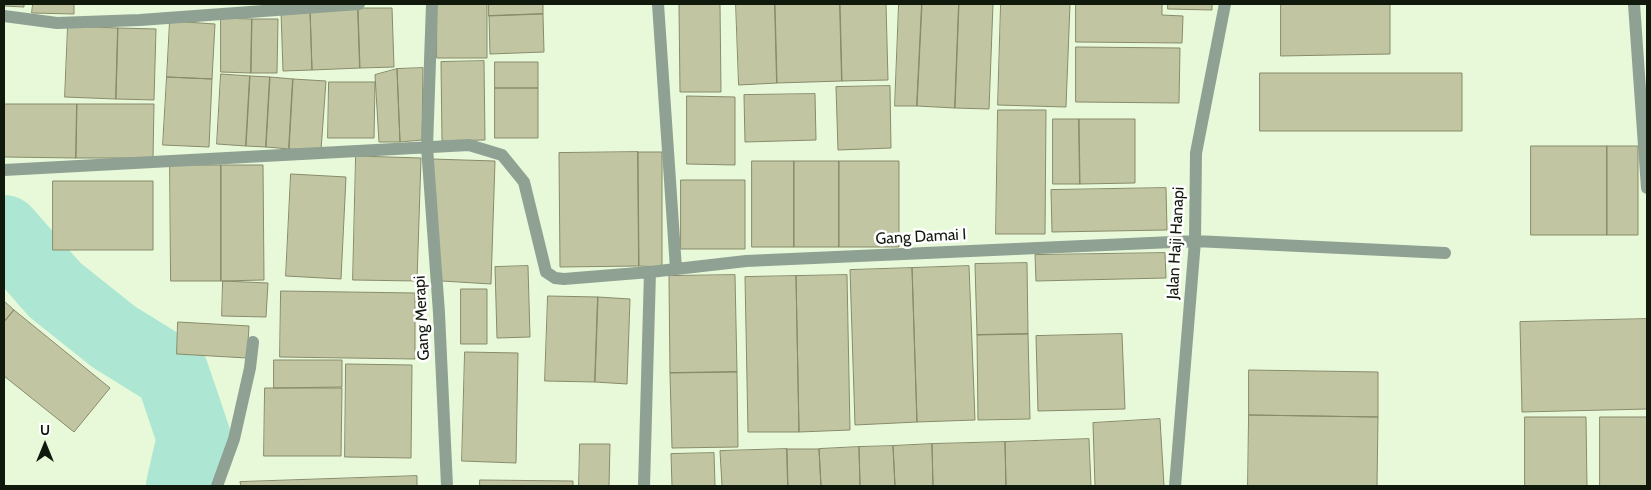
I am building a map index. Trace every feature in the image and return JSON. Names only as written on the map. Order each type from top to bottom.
[{"type":"street","points":[[4,16],[57,23],[140,20],[359,4]]},
{"type":"street","name":"Gang Merapi","points":[[432,4],[427,147],[439,313],[447,486]]},
{"type":"street","points":[[658,4],[676,269]]},
{"type":"street","name":"Jalan Haji Hanapi","points":[[1175,486],[1195,241],[1196,153],[1225,4]]},
{"type":"street","points":[[1634,4],[1647,188]]},
{"type":"street","name":"Gang Damai I","points":[[4,170],[469,145],[502,155],[524,182],[546,272],[555,278],[650,272],[746,261],[1195,241],[1444,253]]},
{"type":"street","points":[[644,486],[650,272]]},
{"type":"street","points":[[217,486],[234,439],[250,368],[253,342]]},
{"type":"building","points":[[4,4],[24,4],[24,7],[4,6]]},
{"type":"building","points":[[33,4],[74,4],[74,14],[32,13]]},
{"type":"building","points":[[437,4],[487,4],[487,58],[437,58]]},
{"type":"building","points":[[489,4],[543,4],[543,14],[489,16]]},
{"type":"building","points":[[720,4],[721,92],[680,92],[679,5]]},
{"type":"building","points":[[736,4],[775,4],[777,83],[739,85]]},
{"type":"building","points":[[775,4],[840,4],[842,81],[777,83]]},
{"type":"building","points":[[840,4],[886,4],[888,80],[842,81]]},
{"type":"building","points":[[899,4],[922,4],[917,106],[895,106]]},
{"type":"building","points":[[922,4],[959,4],[955,108],[917,106]]},
{"type":"building","points":[[959,4],[993,4],[989,109],[955,108]]},
{"type":"building","points":[[1001,4],[1070,4],[1066,107],[998,105]]},
{"type":"building","points":[[1076,4],[1162,4],[1162,15],[1183,16],[1182,43],[1076,42]]},
{"type":"building","points":[[1168,4],[1212,4],[1212,10],[1168,9]]},
{"type":"building","points":[[1281,4],[1390,4],[1390,54],[1281,56]]},
{"type":"building","points":[[358,8],[392,8],[394,67],[360,68]]},
{"type":"building","points":[[358,8],[360,68],[312,70],[310,10]]},
{"type":"building","points":[[310,10],[312,70],[283,71],[281,11]]},
{"type":"building","points":[[543,14],[544,52],[490,54],[489,16]]},
{"type":"building","points":[[221,18],[252,19],[251,73],[221,72]]},
{"type":"building","points":[[252,19],[278,19],[277,73],[251,73]]},
{"type":"building","points":[[170,21],[215,24],[212,79],[167,77]]},
{"type":"building","points":[[68,26],[118,28],[116,99],[65,97]]},
{"type":"building","points":[[118,28],[156,29],[154,100],[116,99]]},
{"type":"building","points":[[1076,47],[1180,48],[1179,103],[1076,102]]},
{"type":"building","points":[[484,61],[485,140],[442,141],[441,62]]},
{"type":"building","points":[[495,62],[538,62],[538,88],[495,88]]},
{"type":"building","points":[[423,68],[422,140],[400,142],[397,69]]},
{"type":"building","points":[[397,69],[400,142],[379,142],[375,75]]},
{"type":"building","points":[[1260,73],[1462,73],[1462,131],[1260,131]]},
{"type":"building","points":[[221,74],[250,76],[246,146],[217,144]]},
{"type":"building","points":[[250,76],[270,77],[266,147],[246,146]]},
{"type":"building","points":[[167,77],[212,79],[209,147],[163,145]]},
{"type":"building","points":[[270,77],[293,79],[289,149],[266,147]]},
{"type":"building","points":[[293,79],[326,81],[321,150],[289,149]]},
{"type":"building","points":[[329,82],[375,82],[374,138],[328,138]]},
{"type":"building","points":[[890,86],[891,148],[838,150],[836,87]]},
{"type":"building","points":[[495,88],[538,88],[538,138],[495,138]]},
{"type":"building","points":[[815,94],[816,140],[745,142],[744,95]]},
{"type":"building","points":[[687,96],[735,97],[735,165],[687,164]]},
{"type":"building","points":[[4,104],[77,104],[76,158],[4,157]]},
{"type":"building","points":[[77,104],[154,104],[153,158],[76,158]]},
{"type":"building","points":[[998,110],[1046,110],[1045,234],[996,234]]},
{"type":"building","points":[[1053,119],[1079,119],[1080,184],[1053,184]]},
{"type":"building","points":[[1079,119],[1135,119],[1135,183],[1080,184]]},
{"type":"building","points":[[1531,146],[1607,146],[1607,235],[1531,235]]},
{"type":"building","points":[[1607,146],[1638,146],[1638,235],[1607,235]]},
{"type":"building","points":[[638,152],[662,152],[662,267],[639,266]]},
{"type":"building","points":[[638,152],[639,266],[560,267],[559,153]]},
{"type":"building","points":[[356,156],[421,158],[417,281],[353,280]]},
{"type":"building","points":[[432,159],[495,161],[491,284],[442,281]]},
{"type":"building","points":[[752,161],[794,161],[794,247],[752,247]]},
{"type":"building","points":[[794,161],[839,161],[839,247],[794,247]]},
{"type":"building","points":[[839,161],[899,161],[899,247],[839,247]]},
{"type":"building","points":[[170,165],[221,165],[221,281],[171,281]]},
{"type":"building","points":[[221,165],[263,165],[264,280],[221,281]]},
{"type":"building","points":[[291,174],[346,177],[341,279],[286,276]]},
{"type":"building","points":[[681,180],[745,180],[745,249],[681,249]]},
{"type":"building","points":[[53,181],[153,181],[153,250],[53,250]]},
{"type":"building","points":[[1166,188],[1167,230],[1052,232],[1051,190]]},
{"type":"building","points":[[1165,253],[1166,278],[1036,281],[1035,255]]},
{"type":"building","points":[[1027,263],[1028,334],[977,335],[975,264]]},
{"type":"building","points":[[528,266],[530,337],[497,338],[495,267]]},
{"type":"building","points":[[969,266],[975,420],[917,422],[912,268]]},
{"type":"building","points":[[912,268],[917,422],[855,425],[850,270]]},
{"type":"building","points":[[735,275],[737,372],[670,373],[669,276]]},
{"type":"building","points":[[847,275],[850,430],[799,432],[796,276]]},
{"type":"building","points":[[796,276],[799,432],[748,432],[745,277]]},
{"type":"building","points":[[223,281],[268,283],[266,317],[222,316]]},
{"type":"building","points":[[461,289],[487,289],[487,344],[461,344]]},
{"type":"building","points":[[281,291],[415,293],[415,359],[280,357]]},
{"type":"building","points":[[548,296],[598,297],[595,382],[545,381]]},
{"type":"building","points":[[598,297],[630,299],[627,384],[595,382]]},
{"type":"building","points":[[4,301],[14,310],[4,322]]},
{"type":"building","points":[[14,310],[110,388],[74,432],[4,376],[4,322]]},
{"type":"building","points":[[1647,319],[1647,409],[1522,412],[1520,322]]},
{"type":"building","points":[[178,322],[249,326],[247,358],[177,354]]},
{"type":"building","points":[[1028,334],[1030,419],[978,420],[977,335]]},
{"type":"building","points":[[1122,334],[1125,409],[1038,411],[1036,336]]},
{"type":"building","points":[[465,352],[518,353],[516,463],[462,461]]},
{"type":"building","points":[[274,360],[342,360],[342,387],[274,388]]},
{"type":"building","points":[[346,364],[412,365],[411,458],[345,457]]},
{"type":"building","points":[[1249,370],[1378,372],[1378,417],[1249,415]]},
{"type":"building","points":[[737,372],[738,447],[672,448],[670,373]]},
{"type":"building","points":[[265,388],[342,388],[341,456],[264,456]]},
{"type":"building","points":[[1249,415],[1378,417],[1377,486],[1248,486]]},
{"type":"building","points":[[1525,417],[1586,417],[1587,486],[1525,486]]},
{"type":"building","points":[[1600,417],[1647,417],[1647,486],[1600,486]]},
{"type":"building","points":[[1160,419],[1164,486],[1095,486],[1093,423]]},
{"type":"building","points":[[1089,439],[1091,486],[1006,486],[1005,442]]},
{"type":"building","points":[[1005,442],[1006,486],[933,486],[932,444]]},
{"type":"building","points":[[580,444],[610,444],[609,486],[579,486]]},
{"type":"building","points":[[932,444],[933,486],[895,486],[893,446]]},
{"type":"building","points":[[893,446],[895,486],[860,486],[859,447]]},
{"type":"building","points":[[859,447],[860,486],[821,486],[819,449]]},
{"type":"building","points":[[787,449],[819,449],[821,486],[788,486]]},
{"type":"building","points":[[787,449],[788,486],[722,486],[720,451]]},
{"type":"building","points":[[714,453],[715,486],[672,486],[671,454]]},
{"type":"building","points":[[417,476],[417,486],[241,486],[240,482]]},
{"type":"building","points":[[480,480],[573,481],[573,486],[480,486]]},
{"type":"waterway","points":[[4,232],[55,290],[114,337],[172,373],[194,438],[183,486]]}]
